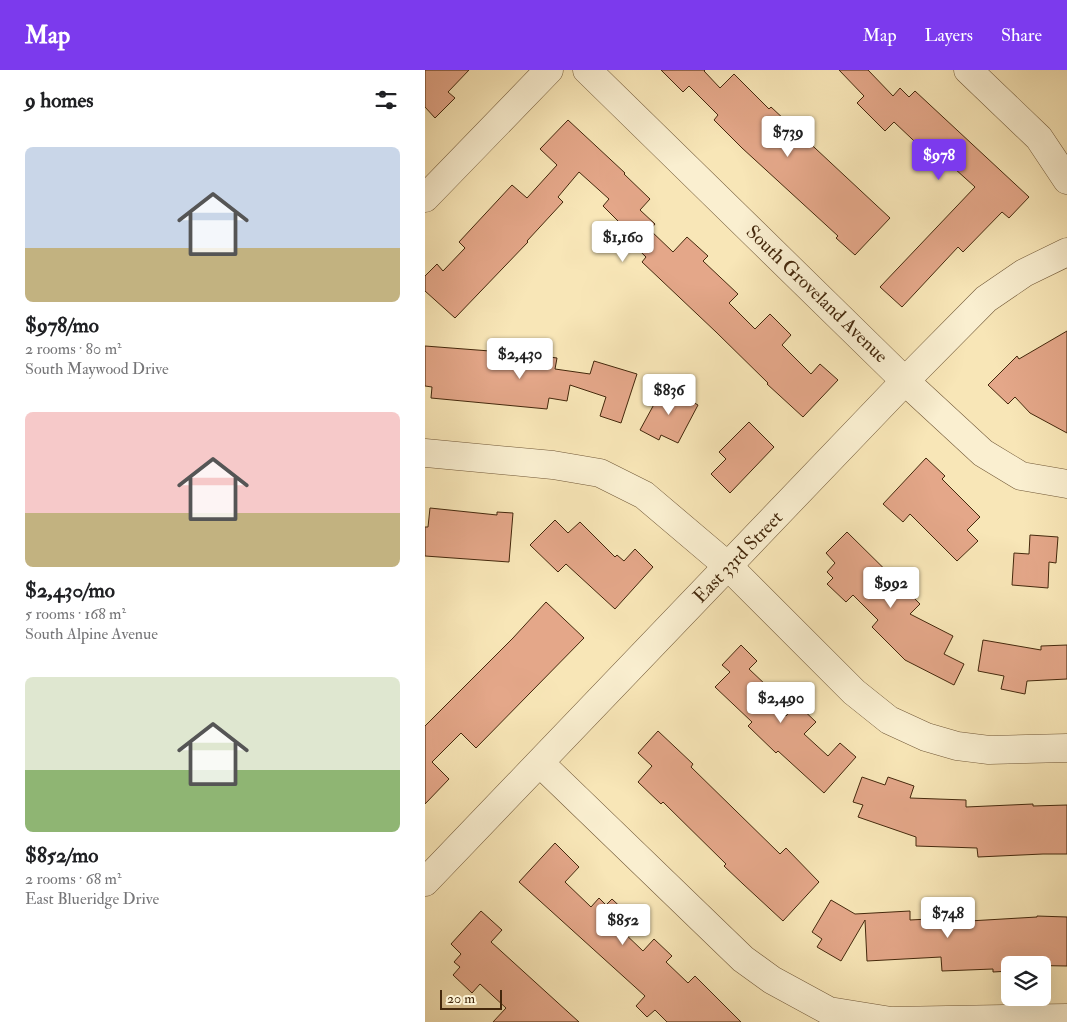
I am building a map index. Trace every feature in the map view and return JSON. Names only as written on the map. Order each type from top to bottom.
[{"type":"street","points":[[425,198],[549,70]]},
{"type":"street","name":"South Groveland Avenue","points":[[587,70],[905,381],[983,453],[1021,476],[1067,484]]},
{"type":"street","points":[[968,70],[1039,138],[1067,180]]},
{"type":"street","name":"East 33rd Street","points":[[425,882],[729,567],[905,381],[986,299],[1023,273],[1067,252]]},
{"type":"street","points":[[425,453],[553,466],[600,473],[644,495],[729,567],[855,692],[889,720],[926,737],[957,746],[989,750],[1067,748]]},
{"type":"street","points":[[540,764],[743,959],[772,980],[829,1011],[891,1021],[1067,1018]]},
{"type":"building","points":[[425,70],[469,70],[448,92],[455,98],[435,118],[425,107]]},
{"type":"building","points":[[661,70],[705,70],[720,88],[734,74],[769,109],[771,107],[890,218],[855,255],[836,238],[838,236],[714,120],[718,115],[689,86],[683,92]]},
{"type":"building","points":[[839,70],[868,70],[893,96],[900,88],[909,97],[915,91],[1029,197],[1009,218],[1002,212],[963,252],[958,247],[902,307],[880,287],[975,187],[934,150],[929,155],[894,122],[885,131],[857,103],[864,96]]},
{"type":"building","points":[[568,120],[650,199],[640,210],[655,224],[650,230],[673,252],[687,237],[708,256],[703,261],[738,294],[729,303],[755,329],[770,314],[791,335],[782,345],[811,374],[820,364],[838,380],[803,417],[642,262],[646,257],[616,228],[621,224],[603,206],[609,199],[579,172],[558,197],[563,202],[528,242],[455,318],[425,291],[425,276],[437,264],[443,271],[465,248],[459,242],[512,185],[527,198],[557,165],[540,149]]},
{"type":"building","points":[[1067,331],[1067,433],[1030,413],[1015,397],[1008,404],[988,385],[1017,356],[1019,359]]},
{"type":"building","points":[[425,346],[490,351],[488,349],[557,358],[555,369],[590,374],[594,361],[637,374],[621,423],[600,416],[606,397],[570,385],[567,401],[549,398],[547,409],[431,398],[432,387],[425,386]]},
{"type":"building","points":[[664,386],[698,405],[678,443],[661,435],[659,440],[640,430]]},
{"type":"building","points":[[749,422],[774,447],[730,493],[711,474],[726,459],[719,452]]},
{"type":"building","points":[[926,458],[945,476],[942,479],[980,517],[967,530],[978,541],[957,561],[910,514],[903,522],[883,504]]},
{"type":"building","points":[[430,508],[497,515],[497,512],[513,513],[509,562],[425,556],[425,527],[428,527]]},
{"type":"building","points":[[555,520],[568,533],[580,522],[615,557],[617,555],[624,561],[635,549],[653,567],[615,609],[566,564],[558,572],[530,545]]},
{"type":"building","points":[[847,532],[920,604],[910,614],[953,636],[944,654],[964,664],[954,685],[905,660],[872,627],[878,620],[853,595],[846,602],[827,584],[833,578],[827,572],[835,563],[826,553]]},
{"type":"building","points":[[1030,535],[1058,537],[1056,563],[1049,562],[1048,588],[1012,585],[1014,553],[1029,554]]},
{"type":"building","points":[[546,602],[584,638],[476,748],[461,733],[432,762],[449,779],[425,804],[425,726],[513,638]]},
{"type":"building","points":[[983,640],[1041,650],[1041,646],[1067,645],[1067,679],[1027,681],[1025,694],[1001,689],[1004,676],[978,671]]},
{"type":"building","points":[[741,645],[757,661],[749,669],[767,686],[760,693],[786,716],[797,704],[816,722],[804,734],[828,756],[840,743],[856,757],[824,793],[778,751],[776,753],[748,726],[752,722],[715,687],[730,672],[722,665]]},
{"type":"building","points":[[658,731],[693,764],[691,767],[780,854],[786,848],[819,882],[783,921],[724,866],[726,864],[663,802],[661,804],[638,782],[652,766],[638,753]]},
{"type":"building","points":[[862,777],[885,785],[888,777],[914,786],[910,798],[966,800],[966,807],[1033,804],[1033,806],[1067,805],[1067,854],[978,857],[977,848],[916,846],[916,837],[858,817],[863,805],[853,802]]},
{"type":"building","points":[[555,843],[579,867],[565,882],[591,907],[599,898],[606,905],[612,899],[631,917],[620,929],[643,951],[654,939],[672,956],[666,962],[688,983],[695,976],[741,1022],[667,1022],[655,1010],[647,1017],[636,1006],[645,996],[519,882]]},
{"type":"building","points":[[831,900],[855,914],[910,911],[910,920],[968,917],[969,921],[1037,916],[1067,917],[1067,966],[1051,966],[1051,956],[1001,956],[1001,972],[993,972],[993,969],[942,971],[941,957],[867,961],[865,920],[841,961],[817,947],[822,939],[812,932]]},
{"type":"building","points":[[481,911],[502,930],[491,942],[579,1022],[493,1022],[506,1008],[480,984],[472,993],[453,975],[460,967],[454,962],[461,954],[451,944]]}]
